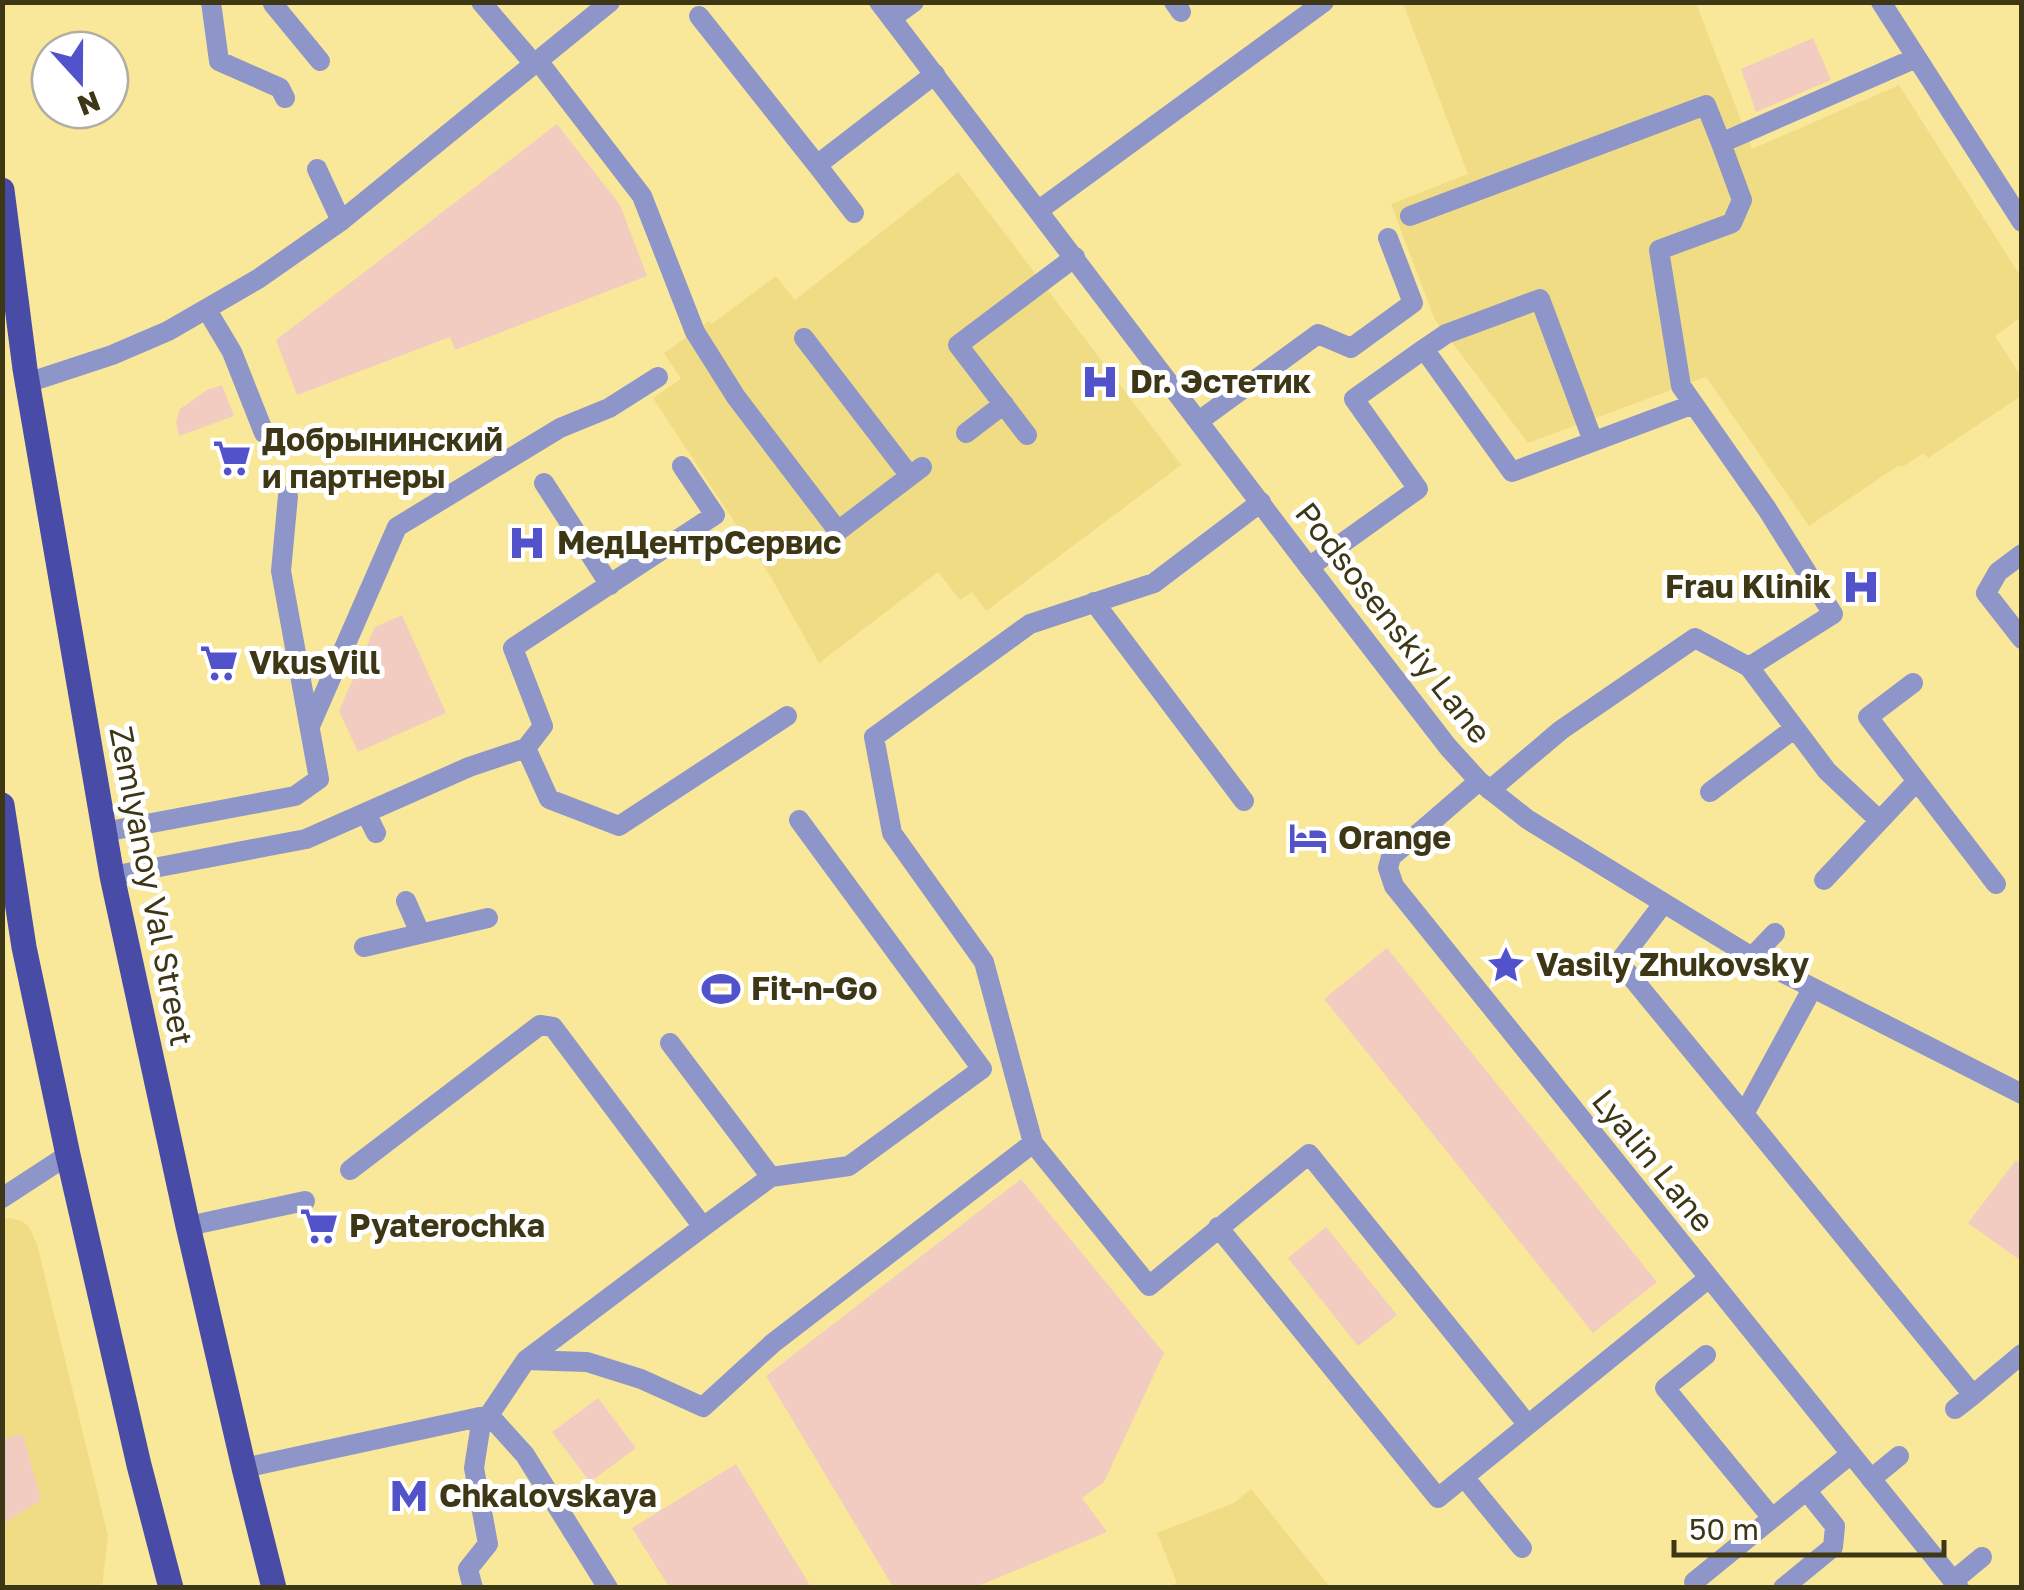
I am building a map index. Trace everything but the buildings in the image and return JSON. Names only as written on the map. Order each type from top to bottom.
[{"type":"main road","name":"Zemlyanoy Val Street","points":[[2,190],[27,382],[112,876],[188,1226],[274,1588]]},
{"type":"main road","points":[[2,805],[13,950],[68,1155],[171,1588]]},
{"type":"street","points":[[211,2],[218,61],[280,88],[285,98]]},
{"type":"street","points":[[275,2],[320,61]]},
{"type":"street","points":[[481,2],[642,196],[695,332],[736,397],[838,530],[916,472],[804,338]]},
{"type":"street","points":[[27,382],[112,355],[168,331],[258,279],[341,222],[610,2]]},
{"type":"street","points":[[886,10],[914,2]]},
{"type":"street","points":[[1040,210],[1324,2]]},
{"type":"street","points":[[1881,2],[1916,58],[2014,194],[2022,222]]},
{"type":"street","name":"Podsosenskiy Lane","points":[[886,10],[1309,567],[1448,747],[1485,786],[1526,819],[1752,958],[2022,1094]]},
{"type":"street","points":[[699,16],[854,213]]},
{"type":"street","points":[[1721,143],[1916,58]]},
{"type":"street","points":[[817,166],[935,74]]},
{"type":"street","points":[[1410,216],[1706,105],[1742,200],[1732,223],[1659,250],[1681,386],[1767,509],[1833,614],[1749,668],[1827,771],[1880,820]]},
{"type":"street","points":[[317,168],[341,222]]},
{"type":"street","points":[[1198,421],[1318,334],[1351,348],[1413,303],[1388,238]]},
{"type":"street","points":[[1026,435],[958,345],[1075,257]]},
{"type":"street","points":[[1309,567],[1418,490],[1354,399],[1446,334],[1540,299],[1593,441]]},
{"type":"street","points":[[207,310],[232,352],[264,433]]},
{"type":"street","points":[[1424,349],[1512,472],[1694,404]]},
{"type":"street","points":[[310,726],[397,528],[560,428],[609,408],[658,378]]},
{"type":"street","points":[[966,433],[1004,404]]},
{"type":"street","points":[[112,876],[306,840],[469,767],[526,748],[543,726],[513,648],[715,515],[682,466]]},
{"type":"street","points":[[544,482],[610,584]]},
{"type":"street","points":[[104,832],[296,796],[320,780],[282,571],[288,496]]},
{"type":"street","points":[[1261,502],[1154,583],[1030,624],[874,737],[892,833],[984,962],[1033,1143],[1149,1286],[1309,1154],[1528,1425]]},
{"type":"street","points":[[2022,554],[1998,572],[1986,593],[2022,640]]},
{"type":"street","points":[[1094,602],[1244,800]]},
{"type":"street","name":"Lyalin Lane","points":[[1749,668],[1695,638],[1561,730],[1391,857],[1389,877],[1956,1584]]},
{"type":"street","points":[[1913,683],[1868,717],[1996,884]]},
{"type":"street","points":[[526,748],[548,800],[619,826],[787,716]]},
{"type":"street","points":[[1710,792],[1794,728]]},
{"type":"street","points":[[1824,880],[1917,781]]},
{"type":"street","points":[[366,812],[376,833]]},
{"type":"street","points":[[472,1588],[468,1570],[488,1544],[474,1468],[486,1416],[526,1360],[771,1177],[849,1166],[982,1068],[798,820]]},
{"type":"street","points":[[406,901],[420,933]]},
{"type":"street","points":[[1663,904],[1619,962],[1974,1394]]},
{"type":"street","points":[[364,947],[488,918]]},
{"type":"street","points":[[1752,958],[1775,932]]},
{"type":"street","points":[[1744,1114],[1812,990]]},
{"type":"street","points":[[350,1170],[540,1025],[553,1026],[703,1227]]},
{"type":"street","points":[[670,1043],[771,1177]]},
{"type":"street","points":[[526,1360],[587,1362],[641,1379],[703,1407],[773,1342],[1033,1143]]},
{"type":"street","points":[[2,1198],[68,1155]]},
{"type":"street","points":[[188,1226],[305,1201]]},
{"type":"street","points":[[1218,1227],[1438,1498],[1709,1278]]},
{"type":"street","points":[[1956,1409],[2022,1354]]},
{"type":"street","points":[[1706,1355],[1665,1388],[1772,1518]]},
{"type":"street","points":[[244,1468],[486,1416]]},
{"type":"street","points":[[486,1416],[525,1455],[608,1588]]},
{"type":"street","points":[[1694,1582],[1851,1454]]},
{"type":"street","points":[[1870,1479],[1899,1456]]},
{"type":"street","points":[[1464,1477],[1522,1548]]},
{"type":"street","points":[[1783,1588],[1833,1547],[1835,1526],[1806,1490]]},
{"type":"street","points":[[1956,1584],[1982,1557]]},
{"type":"shaded area","points":[[1403,3],[1696,3],[1752,149],[1899,85],[2021,277],[2021,317],[1995,336],[2021,376],[2021,396],[1928,458],[1924,453],[1902,467],[1899,465],[1809,526],[1706,377],[1528,443],[1435,320],[1391,204],[1468,174]]},
{"type":"shaded area","points":[[1813,38],[1831,80],[1756,112],[1741,69]]},
{"type":"shaded area","points":[[557,124],[620,205],[647,276],[455,350],[450,337],[297,395],[276,340]]},
{"type":"shaded area","points":[[958,172],[1181,465],[986,611],[972,592],[960,600],[938,572],[819,663],[772,579],[653,398],[681,379],[664,353],[709,321],[712,324],[776,276],[795,300]]},
{"type":"shaded area","points":[[222,385],[234,416],[179,436],[176,422],[180,409],[207,390]]},
{"type":"shaded area","points":[[402,615],[446,713],[358,752],[339,711],[375,627]]},
{"type":"shaded area","points":[[1387,948],[1657,1282],[1593,1333],[1324,999]]},
{"type":"shaded area","points":[[2016,1160],[2021,1163],[2021,1261],[1968,1223]]},
{"type":"shaded area","points":[[1021,1179],[1164,1353],[1104,1482],[1082,1498],[1107,1532],[976,1587],[893,1587],[766,1376]]},
{"type":"shaded area","points":[[9,1218],[28,1226],[37,1244],[108,1536],[102,1587],[3,1588],[2,1220]]},
{"type":"shaded area","points":[[1326,1227],[1397,1315],[1358,1346],[1288,1258]]},
{"type":"shaded area","points":[[598,1398],[636,1448],[590,1482],[552,1432]]},
{"type":"shaded area","points":[[23,1434],[41,1500],[3,1524],[3,1439]]},
{"type":"shaded area","points":[[736,1464],[811,1587],[669,1587],[632,1528]]},
{"type":"shaded area","points":[[1251,1489],[1330,1587],[1166,1587],[1177,1583],[1157,1533],[1234,1503]]},
{"type":"place","name":"Dr. Эстетик","points":[[1100,382]]},
{"type":"place","name":"Добрынинский и партнеры","points":[[232,458]]},
{"type":"place","name":"МедЦентрСервис","points":[[527,543]]},
{"type":"place","name":"Frau Klinik","points":[[1861,587]]},
{"type":"place","name":"VkusVill","points":[[219,663]]},
{"type":"place","name":"Orange","points":[[1308,838]]},
{"type":"place","name":"Vasily Zhukovsky","points":[[1506,965]]},
{"type":"place","name":"Fit-n-Go","points":[[721,989]]},
{"type":"place","name":"Pyaterochka","points":[[319,1226]]},
{"type":"place","name":"Chkalovskaya","points":[[409,1496]]}]
